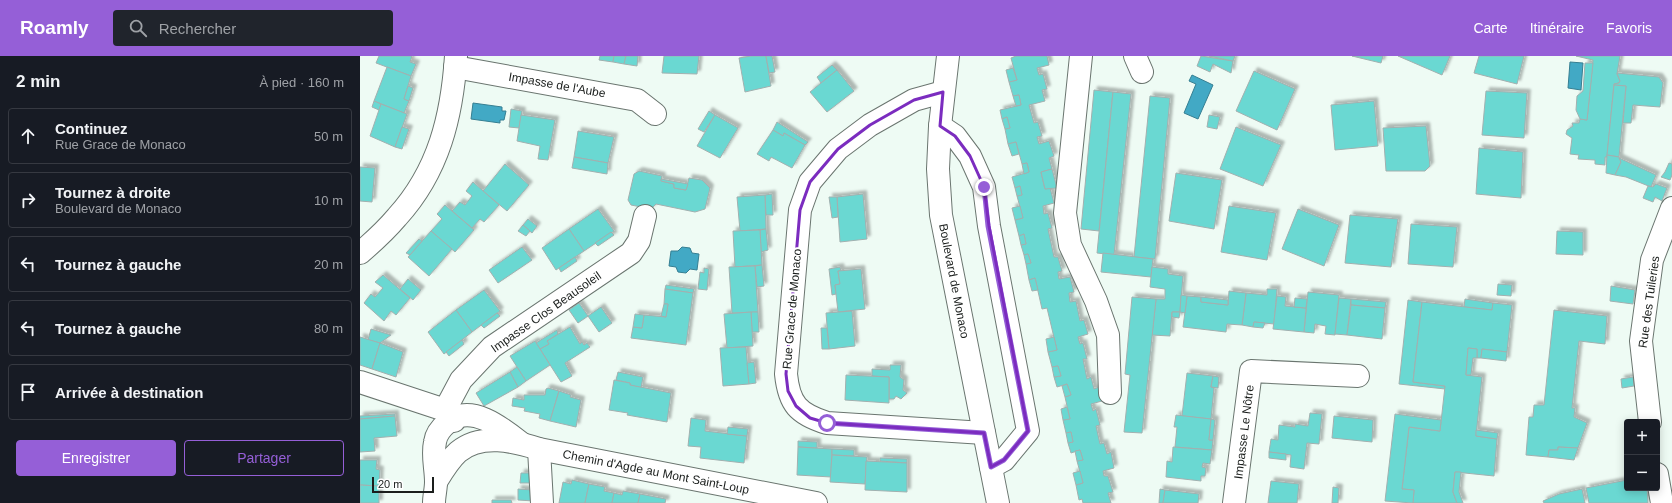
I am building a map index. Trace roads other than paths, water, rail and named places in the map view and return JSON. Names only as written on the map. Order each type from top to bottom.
[{"type":"street","name":"Boulevard de Monaco","points":[[948,56],[943,92],[938,169],[941,215],[998,503]]},
{"type":"street","points":[[1081,56],[1065,213],[1070,245],[1096,301],[1108,334],[1110,393]]},
{"type":"street","points":[[360,253],[398,217],[420,187],[438,153],[448,118],[456,62]]},
{"type":"street","name":"Impasse de l'Aube","points":[[456,62],[637,100],[655,114]]},
{"type":"street","name":"Rue Grace de Monaco","points":[[943,92],[914,100],[870,125],[838,149],[810,182],[800,210],[786,374],[788,391],[796,406],[810,418],[827,423],[984,433]]},
{"type":"street","points":[[940,126],[955,136],[970,156],[984,187],[988,226],[1028,431],[1004,460],[991,467]]},
{"type":"street","name":"Rue des Tuileries","points":[[1650,419],[1641,341],[1652,260],[1672,208]]},
{"type":"street","name":"Impasse Clos Beausoleil","points":[[435,492],[433,457],[435,441],[449,414],[461,380],[492,347],[631,253],[639,241],[644,216]]},
{"type":"street","name":"Impasse Le Nôtre","points":[[1234,503],[1252,371],[1358,376]]},
{"type":"street","name":"Chemin d'Agde au Mont Saint-Loup","points":[[360,382],[449,414],[466,414],[483,419],[499,426],[530,446]]},
{"type":"street","points":[[435,492],[449,462],[458,452],[468,445],[449,414]]},
{"type":"street","name":"Chemin d'Agde au Mont Saint-Loup","points":[[468,445],[481,441],[530,446],[816,503]]},
{"type":"street","points":[[530,446],[542,503]]},
{"type":"street","points":[[1660,491],[1662,503]]},
{"type":"water","points":[[1570,62],[1583,63],[1581,90],[1568,88]]},
{"type":"water","points":[[1192,75],[1213,85],[1198,119],[1184,113],[1196,84],[1189,81]]},
{"type":"water","points":[[473,103],[502,107],[502,111],[506,111],[504,120],[500,120],[500,123],[471,119]]},
{"type":"water","points":[[682,247],[690,248],[692,253],[699,254],[697,270],[690,269],[686,273],[678,272],[676,267],[669,266],[671,251],[678,251]]}]
